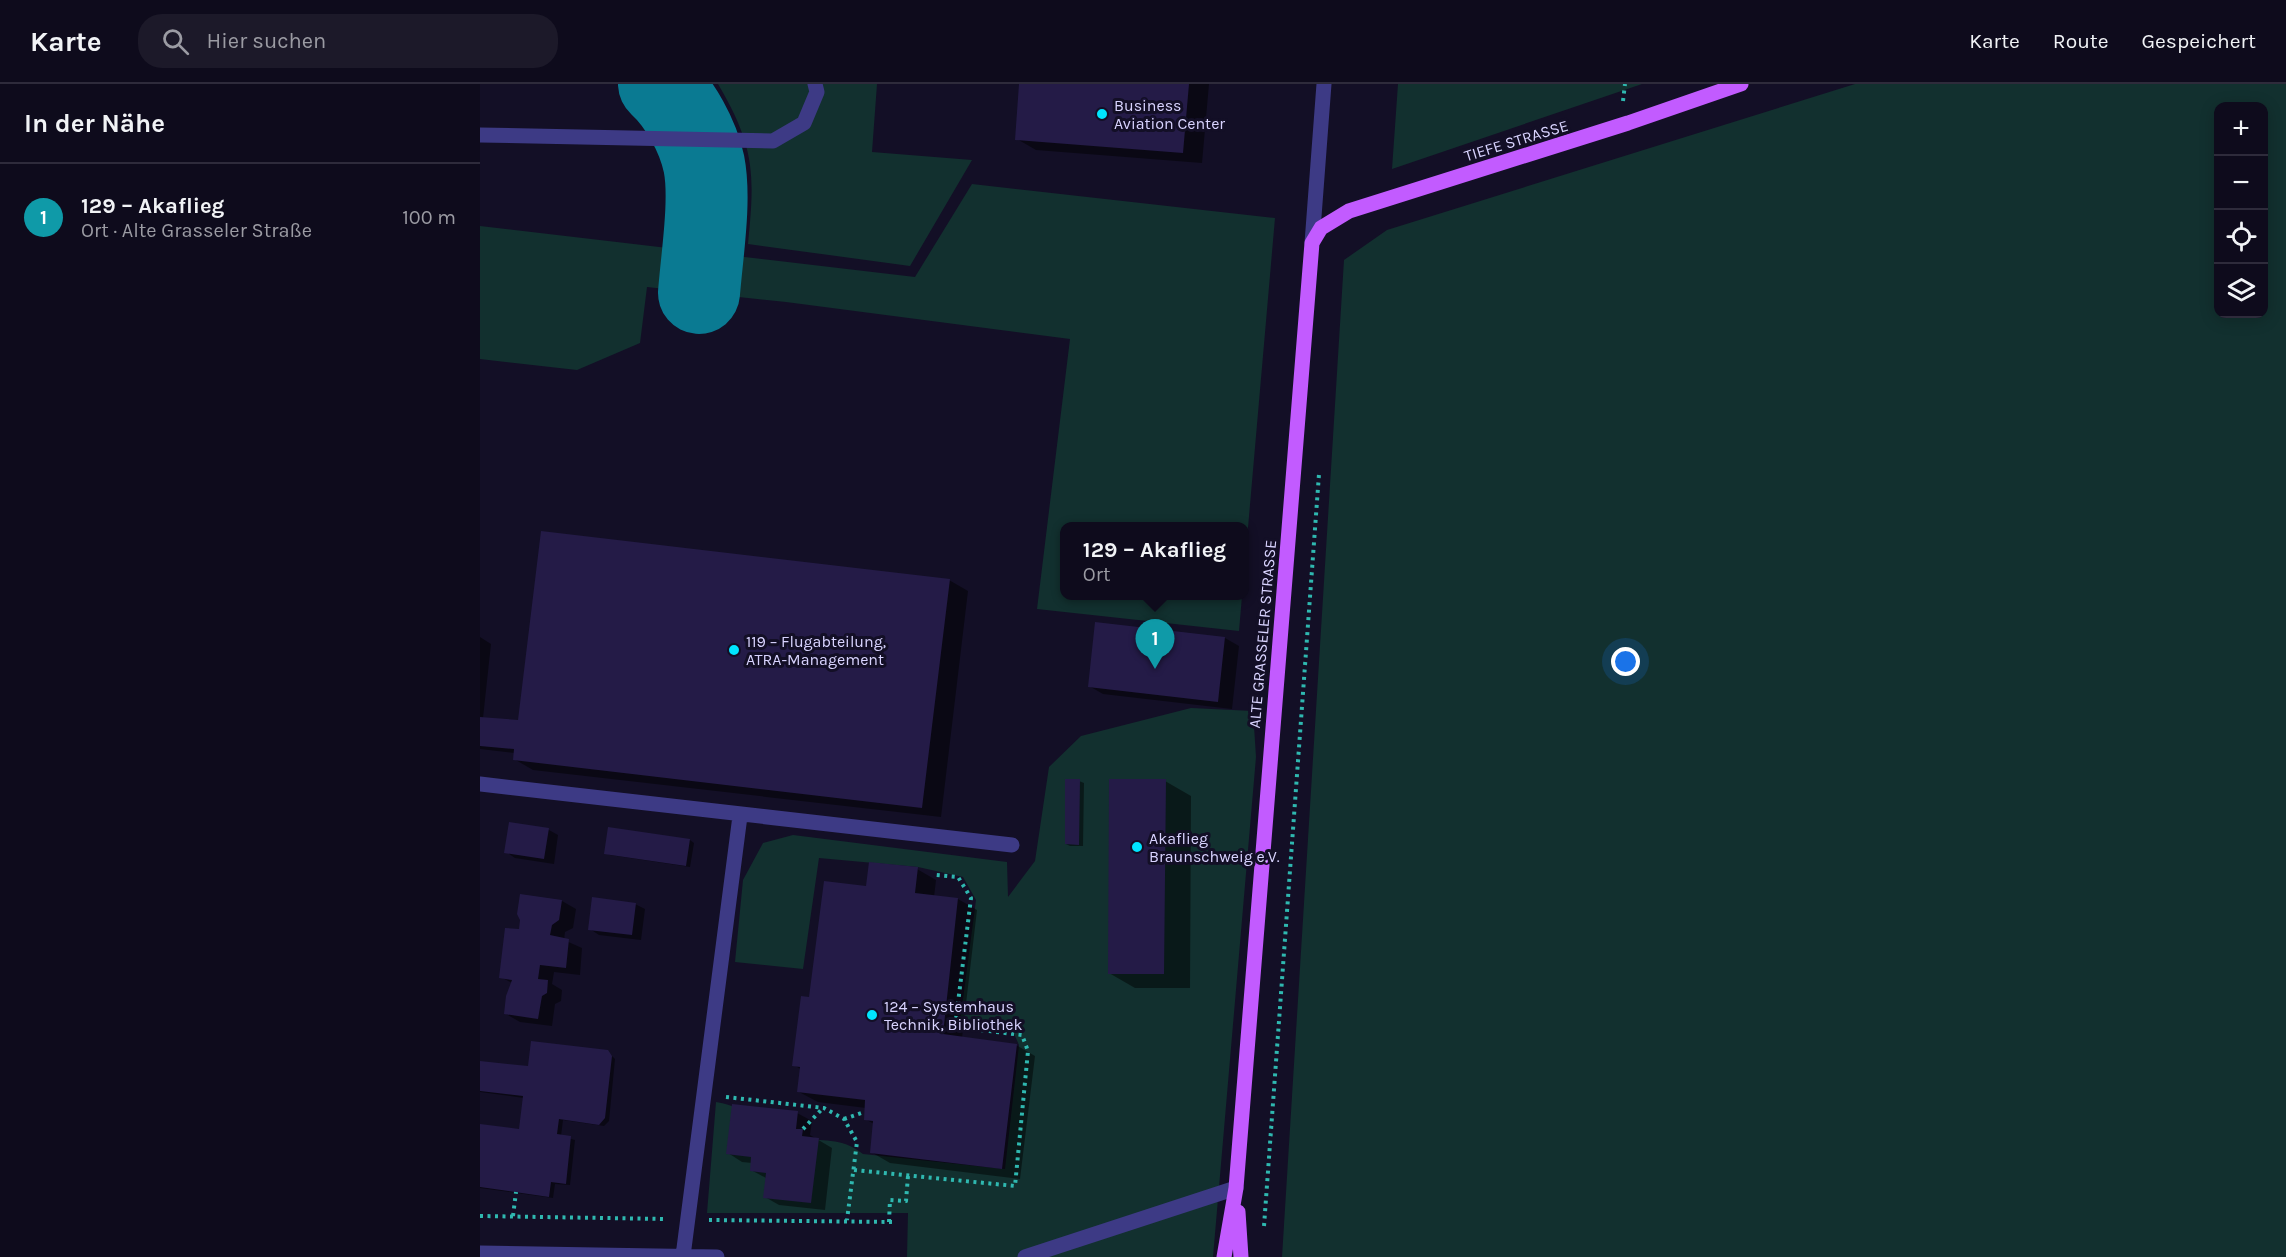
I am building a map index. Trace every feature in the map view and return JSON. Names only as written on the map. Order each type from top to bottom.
[{"type":"main road","name":"TIEFE STRASSE","points":[[1312,243],[1322,228],[1349,211],[1617,127],[1741,84]]},
{"type":"main road","name":"ALTE GRASSELER STRASSE","points":[[1224,1257],[1236,1188],[1312,243]]},
{"type":"main road","name":"ALTE GRASSELER STRASSE","points":[[1236,1188],[1241,1257]]},
{"type":"street","points":[[480,135],[773,141],[804,123],[817,92],[815,84]]},
{"type":"street","name":"ALTE GRASSELER STRASSE","points":[[1312,243],[1324,84]]},
{"type":"street","points":[[480,784],[740,816],[1012,845]]},
{"type":"street","points":[[682,1256],[740,816]]},
{"type":"street","points":[[1025,1257],[1236,1188]]},
{"type":"street","points":[[480,1253],[717,1257]]},
{"type":"path","points":[[1264,1228],[1320,467]]},
{"type":"path","points":[[854,1170],[1015,1186],[1028,1051],[1022,1035],[955,1027],[971,898],[958,877],[936,874]]},
{"type":"path","points":[[703,1095],[824,1108],[844,1119],[857,1142],[847,1220],[891,1221],[890,1200],[906,1201],[908,1176]]},
{"type":"path","points":[[803,1129],[824,1108]]},
{"type":"path","points":[[844,1119],[864,1112]]},
{"type":"path","points":[[513,1216],[516,1192]]},
{"type":"green space","points":[[718,84],[877,84],[872,152],[972,160],[910,266],[748,244],[751,198],[750,161],[739,126]]},
{"type":"green space","points":[[1398,84],[1642,84],[1392,169]]},
{"type":"green space","points":[[1855,84],[2286,84],[2286,1257],[1282,1257],[1344,260],[1387,230]]},
{"type":"green space","points":[[972,184],[1275,218],[1248,522],[1060,522],[1060,600],[1242,600],[1239,631],[1037,609],[1070,339],[786,302],[647,287],[640,343],[577,370],[480,359],[480,226],[915,277]]},
{"type":"green space","points":[[1191,708],[1253,711],[1256,757],[1213,1257],[907,1257],[908,1213],[707,1213],[716,1102],[737,1108],[786,1134],[806,1139],[839,1142],[863,1154],[1005,1169],[1019,1045],[1012,1029],[960,1022],[976,900],[963,877],[918,867],[819,858],[803,969],[735,962],[743,880],[763,843],[793,835],[1007,862],[1008,897],[1035,861],[1049,767],[1081,736]]},
{"type":"building","name":"Business Aviation Center","points":[[1019,84],[1189,84],[1183,153],[1015,140]]},
{"type":"building","name":"119 – Flugabteilung, ATRA-Management","points":[[541,531],[950,579],[922,808],[513,760],[514,749],[480,746],[480,717],[518,720]]},
{"type":"building","points":[[1095,622],[1225,637],[1218,702],[1088,687]]},
{"type":"building","points":[[1065,779],[1080,779],[1079,845],[1065,844]]},
{"type":"building","name":"Akaflieg Braunschweig e.V.","points":[[1109,779],[1166,779],[1164,974],[1108,974]]},
{"type":"building","points":[[509,822],[549,828],[544,859],[504,853]]},
{"type":"building","points":[[608,827],[690,839],[686,866],[604,854]]},
{"type":"building","name":"124 – Systemhaus Technik, Bibliothek","points":[[869,862],[918,867],[915,893],[958,898],[943,1034],[1017,1044],[1002,1169],[870,1153],[873,1121],[864,1120],[865,1100],[797,1092],[800,1067],[792,1066],[801,996],[809,997],[824,881],[866,886]]},
{"type":"building","points":[[520,894],[562,900],[559,920],[552,925],[550,935],[569,939],[566,968],[540,965],[538,979],[548,980],[547,993],[542,996],[538,1019],[504,1014],[506,996],[512,980],[499,978],[505,928],[519,929],[520,920],[517,914]]},
{"type":"building","points":[[592,897],[636,903],[632,935],[588,930]]},
{"type":"building","points":[[531,1041],[608,1050],[612,1056],[605,1118],[599,1125],[559,1119],[557,1134],[571,1136],[566,1184],[551,1182],[549,1197],[480,1187],[480,1124],[519,1129],[523,1096],[480,1091],[480,1061],[528,1066]]},
{"type":"building","points":[[732,1104],[798,1111],[796,1129],[803,1129],[802,1136],[819,1138],[811,1203],[763,1198],[766,1173],[750,1171],[751,1157],[726,1154]]},
{"type":"taxiway","points":[[659,84],[687,121],[704,164],[707,194],[699,293]]},
{"type":"place","name":"Business Aviation Center","points":[[1102,114]]},
{"type":"place","name":"119 – Flugabteilung, ATRA-Management","points":[[734,650]]},
{"type":"place","name":"129 – Akaflieg","points":[[1155,669]]},
{"type":"place","name":"Akaflieg Braunschweig e.V.","points":[[1137,847]]},
{"type":"place","name":"124 – Systemhaus Technik, Bibliothek","points":[[872,1015]]}]
